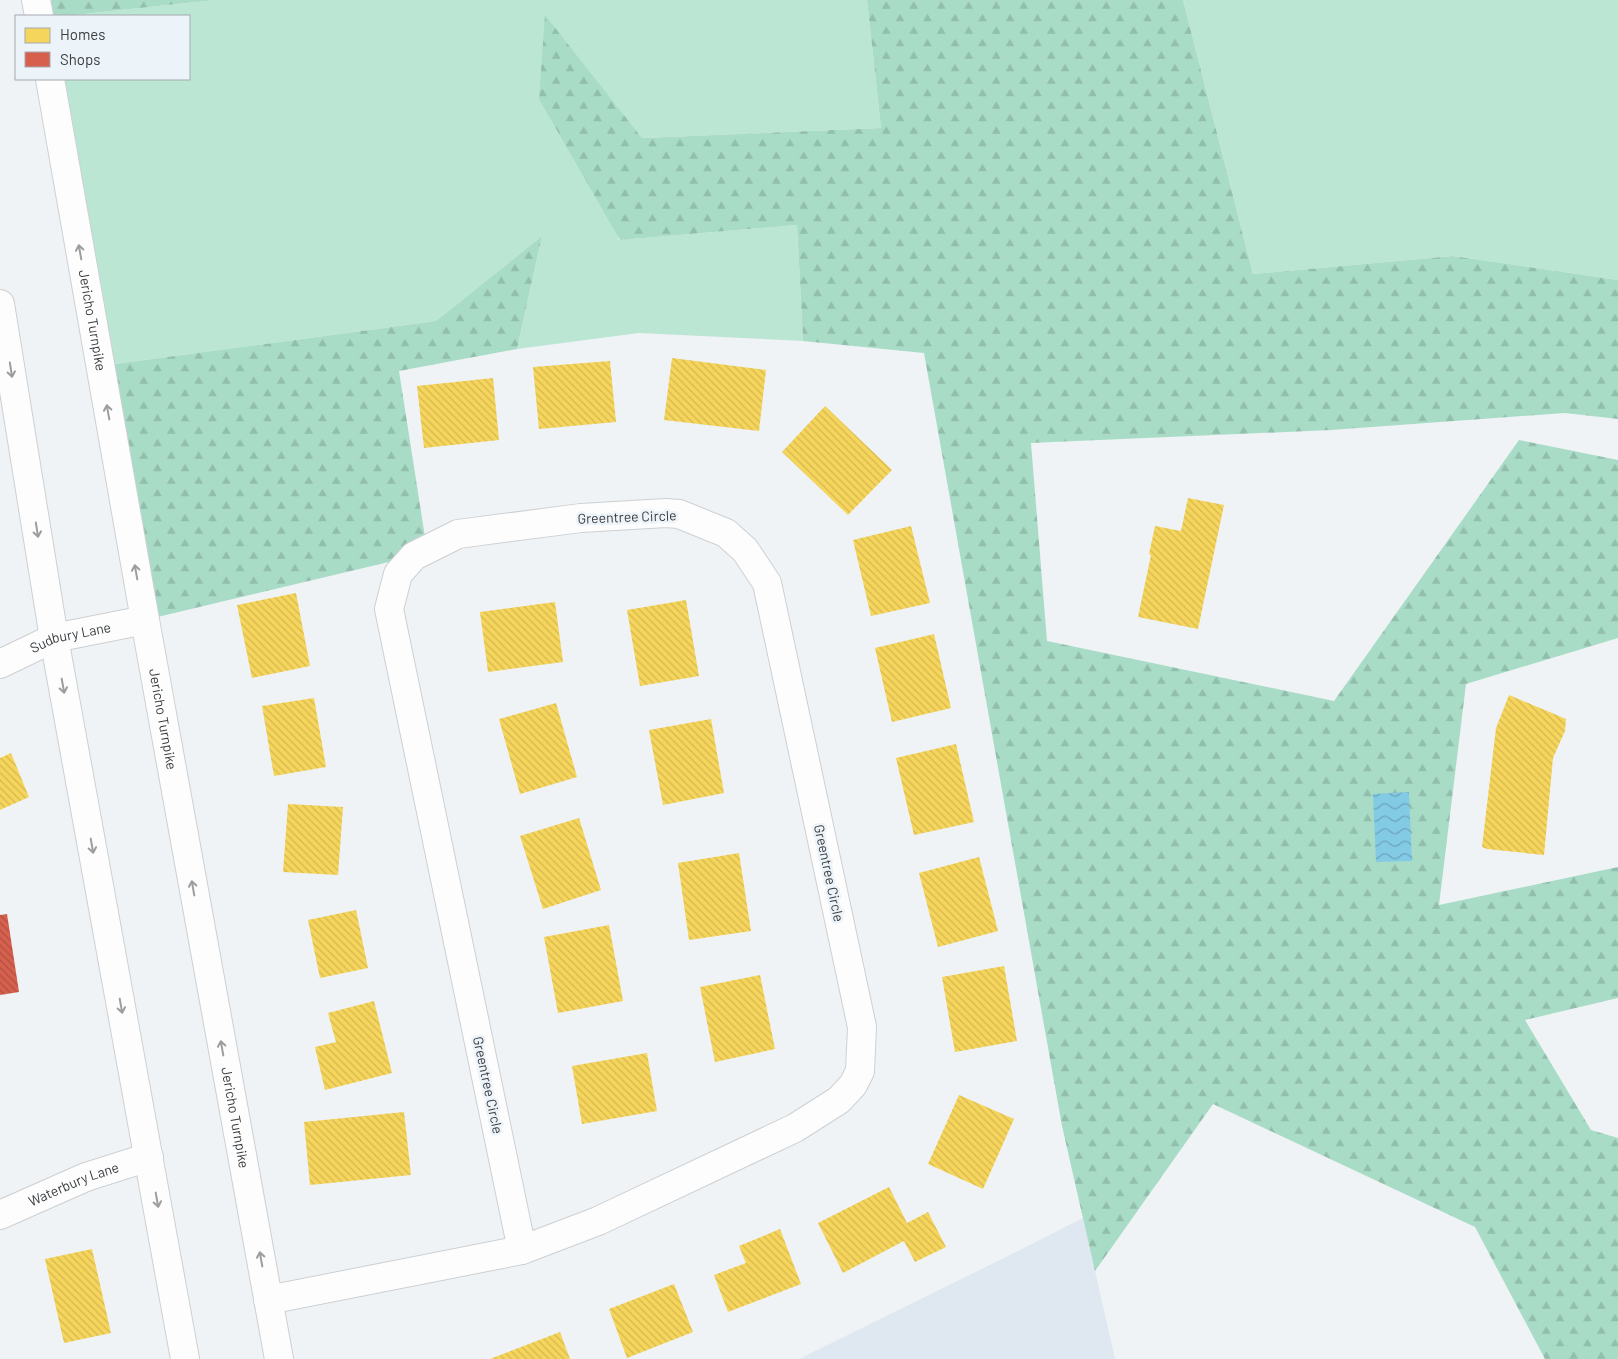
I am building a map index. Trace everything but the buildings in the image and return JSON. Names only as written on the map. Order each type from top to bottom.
[{"type":"street","points":[[36,0],[38,15]]},
{"type":"street","name":"Jericho Turnpike","points":[[50,80],[144,620],[279,1359]]},
{"type":"street","points":[[0,304],[54,638],[185,1359]]},
{"type":"street","name":"Greentree Circle","points":[[268,1300],[522,1250],[598,1222],[795,1128],[839,1100],[853,1085],[860,1071],[862,1027],[767,583],[745,550],[726,533],[679,514],[666,513],[581,518],[458,534],[414,556],[398,574],[389,609],[522,1250]]},
{"type":"street","name":"Sudbury Lane","points":[[0,664],[54,638],[144,620]]},
{"type":"street","name":"Waterbury Lane","points":[[0,1215],[86,1177],[149,1158]]},
{"type":"shaded area","points":[[1083,1218],[1115,1359],[799,1359],[1004,1258]]},
{"type":"green space","points":[[36,0],[215,0],[74,15],[39,15]]},
{"type":"green space","points":[[215,0],[867,0],[881,128],[642,138],[545,16],[619,240],[797,225],[803,341],[639,333],[517,349],[542,236],[436,321],[100,366],[50,80],[190,80],[190,15],[74,15]]},
{"type":"green space","points":[[867,0],[1183,0],[1253,274],[1453,256],[1618,280],[1618,419],[1565,413],[1331,430],[1031,443],[1047,641],[1334,701],[1519,440],[1618,460],[1618,638],[1466,684],[1439,905],[1618,867],[1618,998],[1525,1020],[1591,1130],[1618,1138],[1618,1359],[1545,1359],[1475,1227],[1213,1104],[1095,1271],[1062,1126],[924,353],[803,341],[797,225],[620,240],[539,99],[545,15],[642,138],[881,128]]},
{"type":"green space","points":[[1183,0],[1618,0],[1618,280],[1453,256],[1253,274]]},
{"type":"green space","points":[[542,236],[517,349],[399,371],[427,550],[414,556],[145,620],[100,366],[436,321]]},
{"type":"water","points":[[1409,792],[1412,861],[1376,862],[1373,794]]}]
